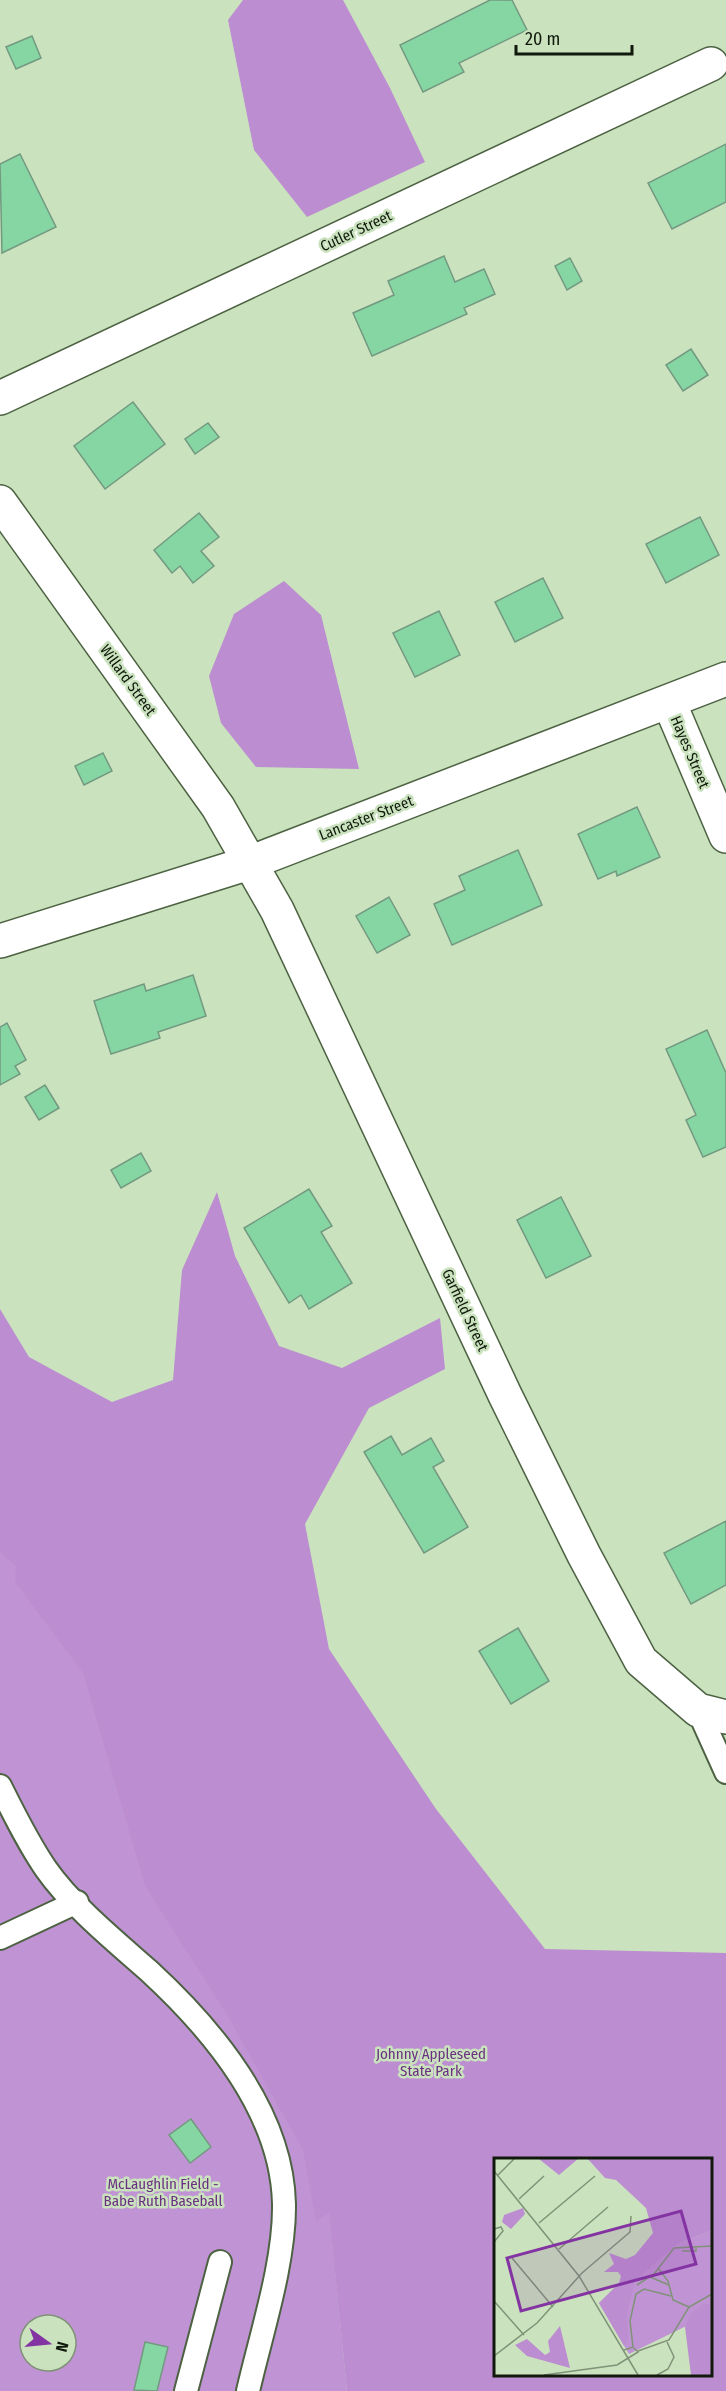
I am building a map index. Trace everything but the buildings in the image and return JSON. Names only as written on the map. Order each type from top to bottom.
[{"type":"street","name":"Cutler Street","points":[[0,398],[711,64]]},
{"type":"street","name":"Willard Street","points":[[0,502],[218,807],[249,863]]},
{"type":"street","name":"Lancaster Street","points":[[0,941],[249,863],[726,679]]},
{"type":"street","name":"Hayes Street","points":[[669,702],[726,836]]},
{"type":"street","name":"Garfield Street","points":[[249,863],[277,910],[584,1555],[641,1661],[712,1714]]},
{"type":"lane","points":[[712,1714],[726,1772]]},
{"type":"lane","points":[[0,1786],[47,1870],[115,1944],[183,2005],[213,2039],[243,2082],[266,2124],[280,2169],[284,2205],[280,2252],[248,2391]]},
{"type":"lane","points":[[0,1938],[76,1902]]},
{"type":"lane","points":[[186,2391],[220,2262]]},
{"type":"green space","points":[[243,0],[343,0],[390,88],[425,162],[307,217],[254,150],[228,20]]},
{"type":"green space","points":[[284,581],[321,615],[359,769],[256,767],[221,723],[209,676],[234,614]]},
{"type":"green space","name":"Johnny Appleseed State Park","points":[[217,1192],[235,1256],[279,1346],[342,1368],[440,1318],[445,1369],[369,1408],[305,1524],[329,1649],[436,1809],[545,1949],[726,1953],[726,2391],[347,2391],[329,2213],[316,2222],[303,2150],[227,2015],[145,1886],[83,1673],[15,1582],[16,1566],[0,1552],[0,1309],[29,1357],[112,1402],[173,1380],[182,1270]]},
{"type":"green space","name":"McLaughlin Field - Babe Ruth Baseball","points":[[0,1363],[303,1943],[347,2391],[0,2391]]}]
